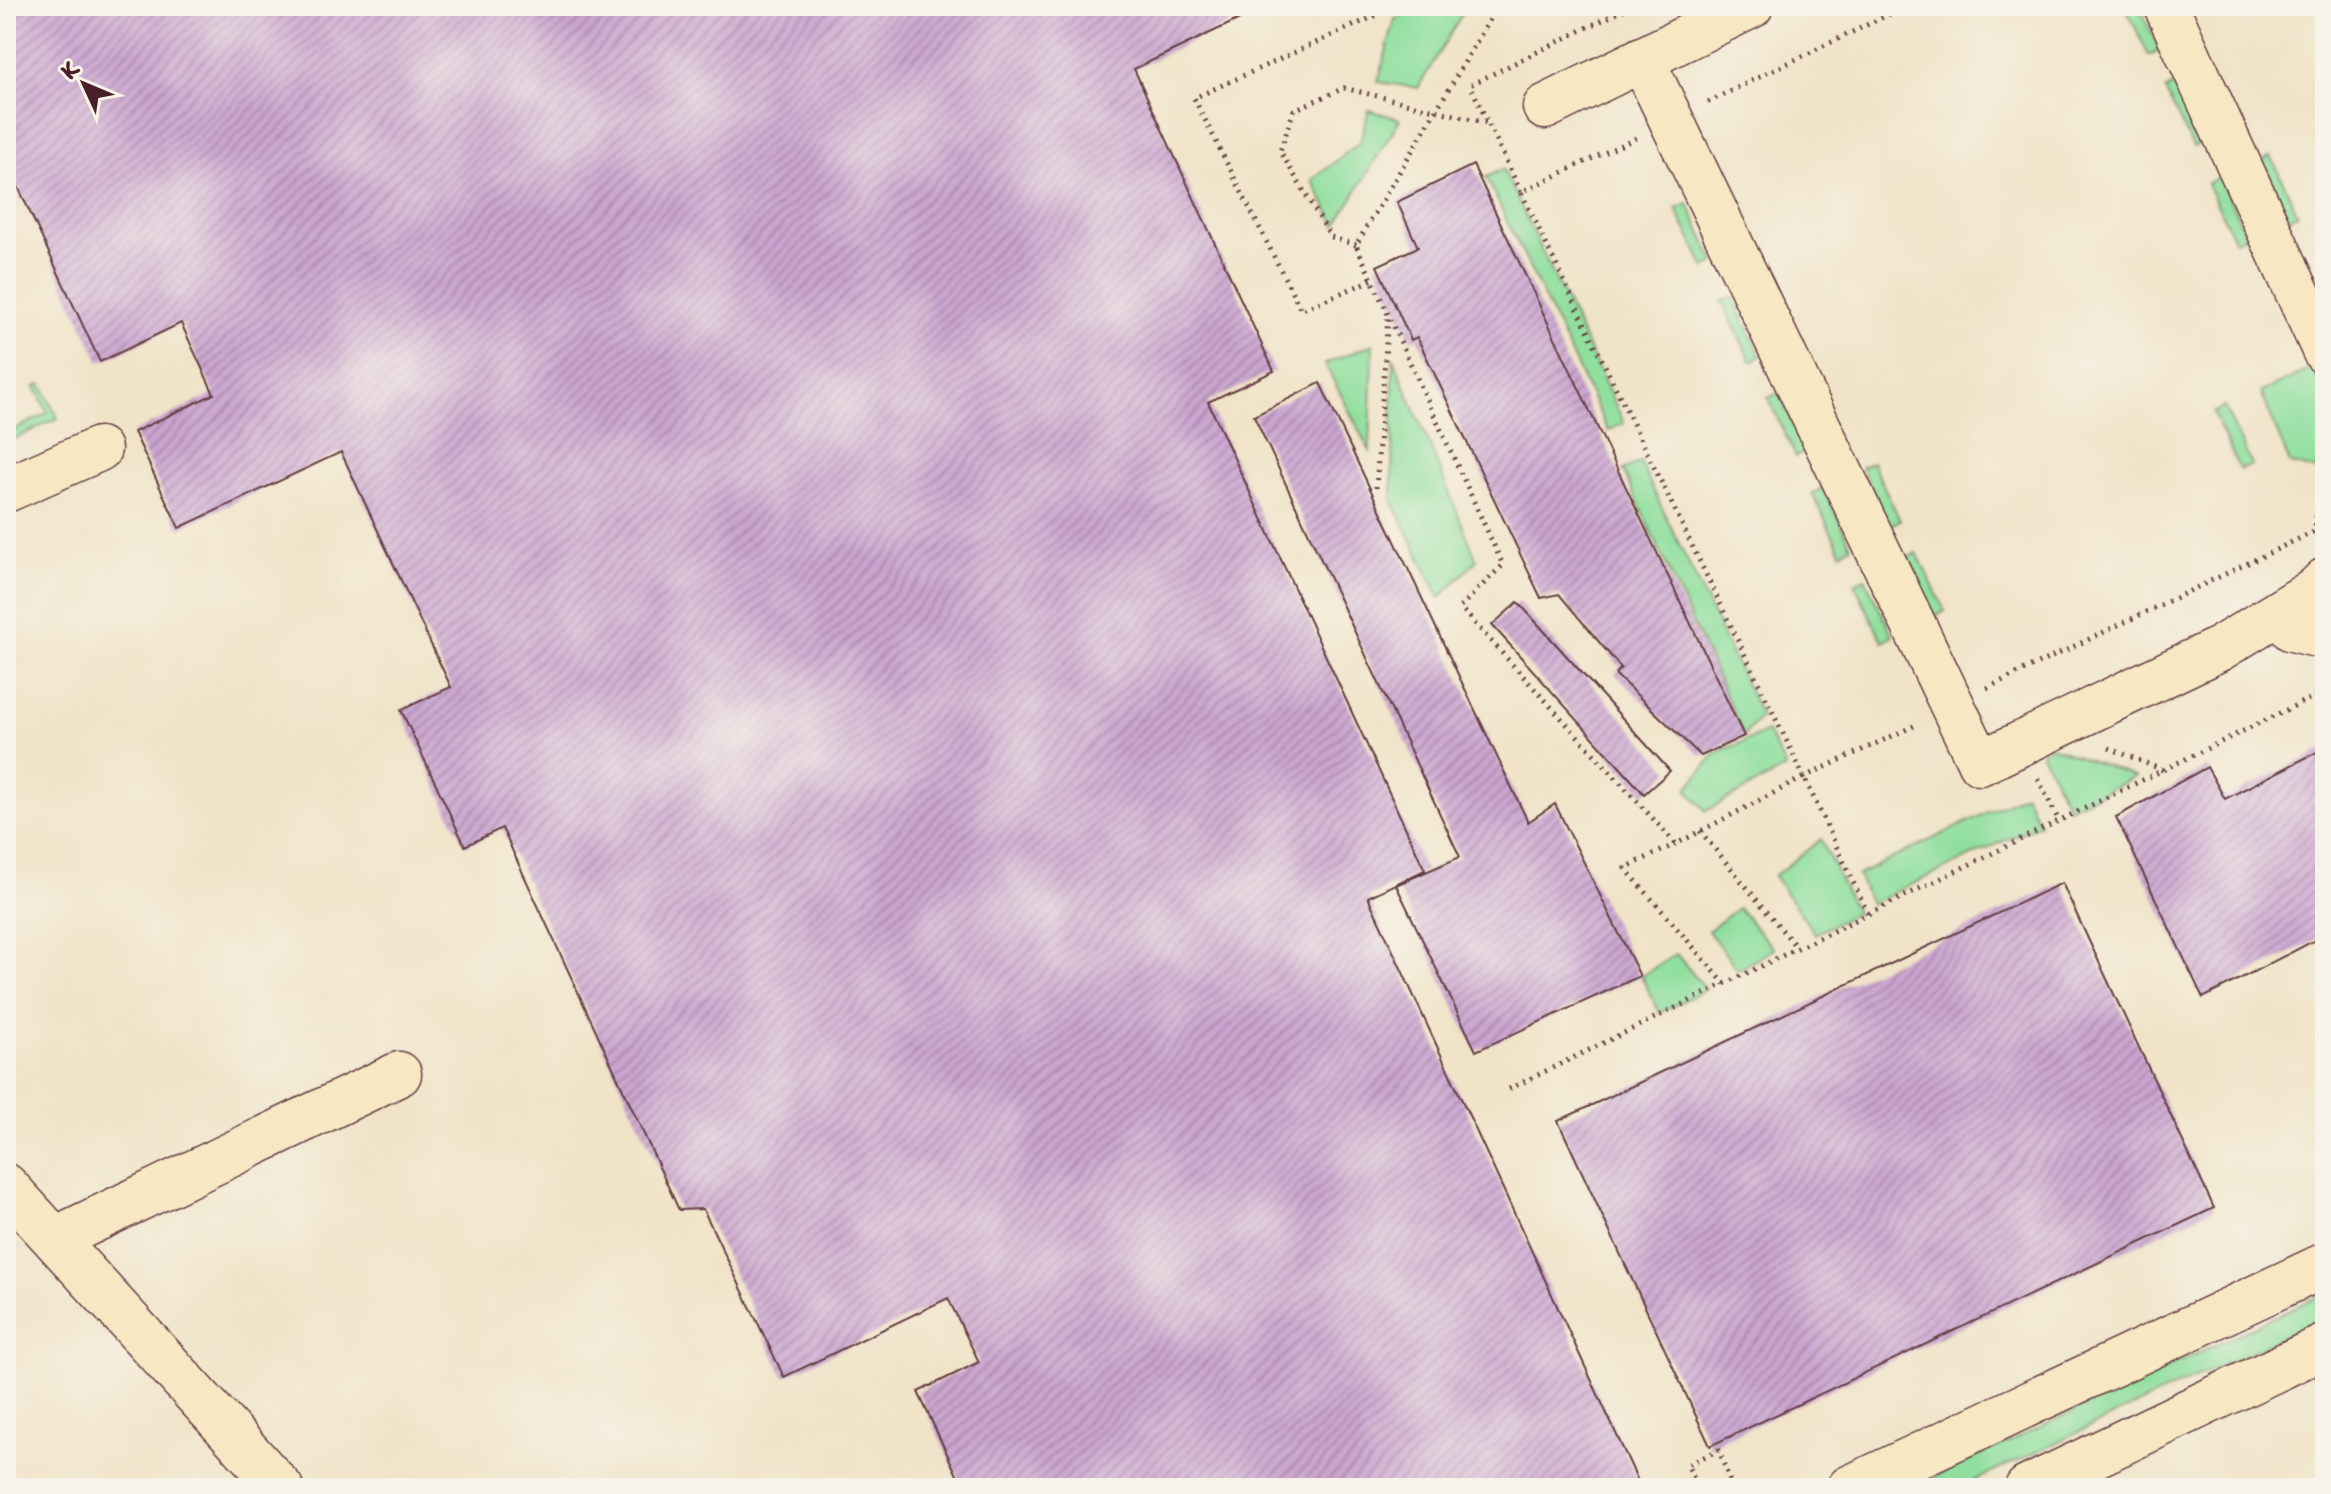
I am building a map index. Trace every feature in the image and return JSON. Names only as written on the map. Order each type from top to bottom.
[{"type":"street","points":[[1545,107],[1751,6]]},
{"type":"street","points":[[2166,6],[2325,352]]},
{"type":"street","points":[[1642,59],[1980,763],[2219,649],[2315,590],[2325,580]]},
{"type":"street","points":[[6,490],[99,449]]},
{"type":"street","points":[[2219,649],[2314,628]]},
{"type":"street","points":[[55,1239],[399,1074]]},
{"type":"street","points":[[6,1186],[281,1488]]},
{"type":"street","points":[[1849,1488],[2325,1265]]},
{"type":"street","points":[[2027,1488],[2325,1346]]},
{"type":"path","points":[[1372,280],[1301,310],[1194,98],[1397,6]]},
{"type":"path","points":[[1356,245],[1498,6]]},
{"type":"path","points":[[1703,105],[1906,6]]},
{"type":"path","points":[[1488,123],[1344,88],[1294,110],[1280,151],[1331,237],[1356,245],[1503,565],[1460,607],[1676,844]]},
{"type":"path","points":[[1642,135],[1521,192],[1868,914]]},
{"type":"path","points":[[1376,488],[1388,314]]},
{"type":"path","points":[[1986,688],[2313,532],[2325,473]]},
{"type":"path","points":[[1509,1089],[2325,691]]},
{"type":"path","points":[[1725,984],[1625,868],[1804,777],[1924,721]]},
{"type":"path","points":[[2108,748],[2164,770]]},
{"type":"path","points":[[2032,769],[2059,821]]},
{"type":"path","points":[[1700,831],[1797,948]]},
{"type":"path","points":[[1673,1488],[1694,1478],[1687,1465],[1719,1450],[1732,1488]]},
{"type":"green space","points":[[1428,6],[1467,6],[1418,88],[1378,82],[1395,19]]},
{"type":"green space","points":[[2125,6],[2139,6],[2160,51],[2149,56]]},
{"type":"green space","points":[[2177,83],[2204,142],[2193,147],[2165,90]]},
{"type":"green space","points":[[1369,110],[1400,119],[1336,225],[1312,180],[1360,142]]},
{"type":"green space","points":[[2271,156],[2298,214],[2288,218],[2261,162]]},
{"type":"green space","points":[[1503,169],[1624,423],[1608,431],[1486,177]]},
{"type":"green space","points":[[2219,177],[2247,236],[2235,241],[2207,184]]},
{"type":"green space","points":[[1688,204],[1715,263],[1705,268],[1676,209]]},
{"type":"green space","points":[[1733,297],[1761,356],[1751,361],[1722,302]]},
{"type":"green space","points":[[1373,344],[1370,451],[1325,364]]},
{"type":"green space","points":[[1393,357],[1477,560],[1440,598],[1392,500]]},
{"type":"green space","points":[[2313,368],[2325,396],[2325,466],[2315,470],[2290,464],[2261,392]]},
{"type":"green space","points":[[41,384],[58,418],[6,443],[6,434],[48,413],[35,387]]},
{"type":"green space","points":[[1779,393],[1806,451],[1796,457],[1768,398]]},
{"type":"green space","points":[[2224,407],[2252,465],[2240,470],[2213,413]]},
{"type":"green space","points":[[1640,462],[1761,716],[1744,736],[1623,470]]},
{"type":"green space","points":[[1872,462],[1900,520],[1889,526],[1861,467]]},
{"type":"green space","points":[[1823,488],[1851,546],[1841,552],[1812,493]]},
{"type":"green space","points":[[1917,553],[1945,611],[1934,617],[1906,559]]},
{"type":"green space","points":[[1865,578],[1893,636],[1883,642],[1854,583]]},
{"type":"green space","points":[[1767,732],[1786,768],[1706,811],[1687,789],[1716,753]]},
{"type":"green space","points":[[2051,746],[2135,777],[2069,808],[2041,752]]},
{"type":"green space","points":[[2025,794],[2040,824],[1870,904],[1858,875]]},
{"type":"green space","points":[[1821,839],[1856,913],[1815,934],[1774,876]]},
{"type":"green space","points":[[1738,908],[1774,949],[1738,970],[1708,931]]},
{"type":"green space","points":[[1676,954],[1706,989],[1660,1013],[1641,976]]},
{"type":"green space","points":[[2325,1293],[2325,1317],[1959,1488],[1911,1488]]},
{"type":"building","points":[[6,6],[1267,6],[1134,69],[1274,371],[1208,402],[1425,870],[1368,897],[1638,1481],[1624,1488],[963,1488],[918,1392],[979,1362],[948,1298],[784,1377],[703,1209],[679,1210],[502,828],[465,846],[401,710],[451,687],[341,452],[179,528],[134,432],[214,394],[181,323],[100,362],[6,161]]},
{"type":"building","points":[[1473,165],[1744,736],[1701,756],[1615,674],[1621,668],[1559,594],[1541,598],[1417,337],[1411,340],[1377,266],[1418,247],[1397,202]]},
{"type":"building","points":[[1320,383],[1528,822],[1555,804],[1640,976],[1476,1051],[1396,885],[1460,857],[1254,416]]},
{"type":"building","points":[[1518,602],[1670,771],[1644,794],[1492,625]]},
{"type":"building","points":[[2325,748],[2325,935],[2203,998],[2116,817],[2207,767],[2225,799]]},
{"type":"building","points":[[2062,883],[2214,1208],[1710,1446],[1558,1121]]}]
